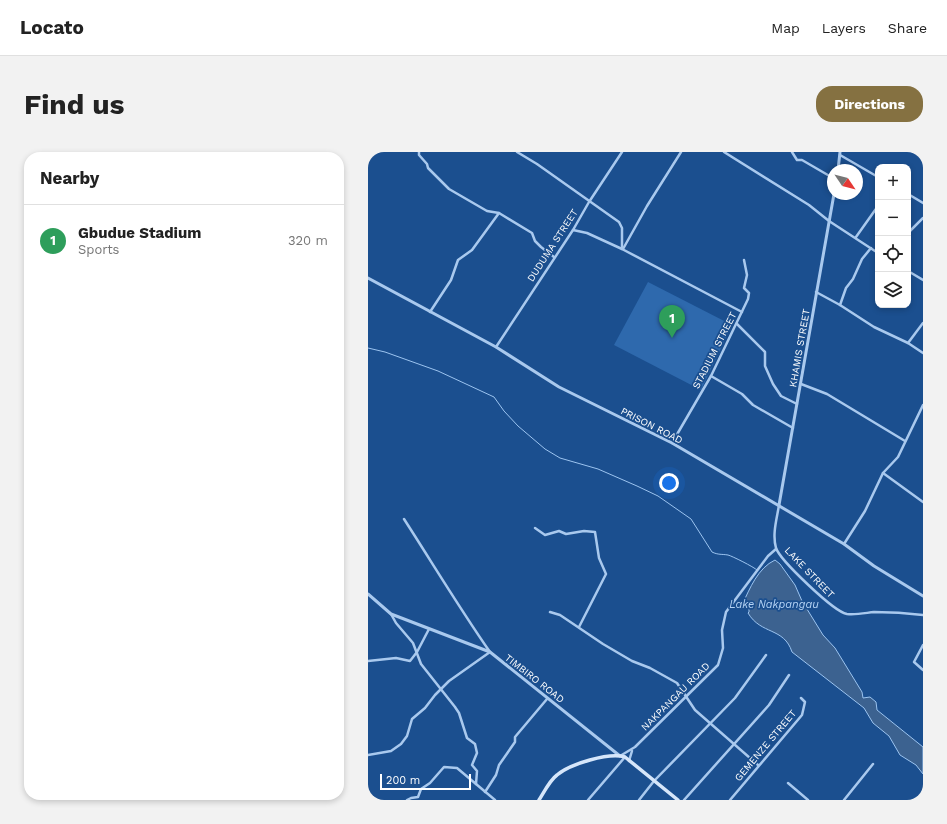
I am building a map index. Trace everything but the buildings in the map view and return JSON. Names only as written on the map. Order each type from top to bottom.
[{"type":"main road","points":[[539,800],[556,775],[580,764],[614,755],[620,756]]},
{"type":"main road","name":"TIMBIRO ROAD","points":[[620,756],[625,757]]},
{"type":"main road","points":[[625,757],[678,800]]},
{"type":"street","points":[[419,152],[418,155],[427,164],[428,168],[449,189],[487,211],[499,213],[532,233],[535,241],[554,257]]},
{"type":"street","points":[[516,152],[537,164],[618,222],[622,228],[622,249]]},
{"type":"street","name":"DUDUMA STREET","points":[[496,347],[622,152]]},
{"type":"street","points":[[622,249],[646,206],[681,152]]},
{"type":"street","points":[[724,152],[809,205],[829,221],[875,250]]},
{"type":"street","points":[[792,152],[797,160],[802,160],[827,175]]},
{"type":"street","points":[[839,164],[840,154],[875,175]]},
{"type":"street","points":[[911,196],[923,203]]},
{"type":"street","name":"KHAMIS STREET","points":[[779,505],[801,384],[802,366],[813,318],[816,292],[833,200]]},
{"type":"street","points":[[856,237],[875,210]]},
{"type":"street","points":[[430,312],[451,280],[458,260],[472,250],[499,213]]},
{"type":"street","points":[[911,231],[923,218]]},
{"type":"street","points":[[573,230],[587,233],[622,249],[742,312]]},
{"type":"street","points":[[840,305],[846,288],[853,279],[862,259],[871,248]]},
{"type":"street","name":"STADIUM STREET","points":[[672,443],[711,376],[749,296],[749,293],[744,288],[747,276],[744,260]]},
{"type":"street","points":[[910,272],[923,280]]},
{"type":"street","name":"PRISON ROAD","points":[[368,278],[496,347],[560,387],[672,443],[844,544],[874,566],[923,596]]},
{"type":"street","points":[[816,292],[840,305],[874,327],[908,343],[923,353]]},
{"type":"street","points":[[908,343],[923,323]]},
{"type":"street","points":[[737,324],[765,352],[765,366],[781,396],[797,405]]},
{"type":"street","points":[[711,376],[742,394],[753,405],[793,428]]},
{"type":"street","points":[[801,384],[827,394],[905,441]]},
{"type":"street","points":[[844,544],[865,511],[883,473],[898,457],[923,405]]},
{"type":"street","points":[[883,473],[923,502]]},
{"type":"street","name":"LAKE STREET","points":[[779,505],[775,532],[776,549],[800,577],[835,609],[845,614],[902,612],[923,615]]},
{"type":"street","points":[[368,755],[392,751],[401,744],[407,736],[412,719],[425,708],[440,690],[454,677],[490,652],[459,604],[448,591],[404,519]]},
{"type":"street","points":[[535,528],[545,535],[559,531],[566,534],[584,531],[595,532],[599,558],[606,574],[579,627]]},
{"type":"street","name":"NAKPANGAU ROAD","points":[[620,756],[632,750],[718,665],[723,648],[722,630],[726,612],[768,556],[776,549]]},
{"type":"street","name":"TIMBIRO ROAD","points":[[368,594],[391,614],[490,652],[620,756]]},
{"type":"street","points":[[550,612],[560,615],[620,654],[677,683],[685,698],[695,710],[758,765]]},
{"type":"street","points":[[391,614],[396,623],[413,643],[422,664],[459,713],[467,738],[475,744],[477,753],[472,765],[477,771],[476,784]]},
{"type":"street","points":[[368,661],[396,658],[410,661],[417,652],[428,629]]},
{"type":"street","points":[[923,645],[914,662],[923,670]]},
{"type":"street","points":[[639,800],[654,781],[735,698],[766,655]]},
{"type":"street","points":[[684,800],[769,705],[789,675]]},
{"type":"street","name":"GEMENZE STREET","points":[[730,800],[758,765],[802,715],[805,702],[801,698]]},
{"type":"street","points":[[485,792],[496,775],[499,765],[515,742],[515,737],[547,699]]},
{"type":"street","points":[[629,761],[632,750]]},
{"type":"street","points":[[588,800],[625,757]]},
{"type":"street","points":[[844,800],[872,764]]},
{"type":"street","points":[[407,800],[418,797],[421,789],[430,783],[444,767],[457,768],[495,800]]},
{"type":"street","points":[[788,783],[808,800]]},
{"type":"street","points":[[368,795],[374,800]]},
{"type":"shaded area","points":[[648,282],[732,325],[701,390],[614,345]]},
{"type":"water","name":"Lake Nakpangau","points":[[775,560],[780,564],[795,585],[802,601],[823,635],[835,648],[862,692],[863,698],[870,697],[876,702],[877,710],[923,747],[923,774],[916,765],[900,755],[889,736],[873,723],[864,708],[792,652],[784,638],[759,625],[753,620],[748,613],[749,608],[742,605],[751,585],[759,573]]},
{"type":"waterway","points":[[368,348],[385,352],[438,371],[494,397],[504,411],[518,426],[545,449],[560,458],[598,469],[658,496],[691,519],[712,552],[728,555],[757,570]]},
{"type":"place","name":"Gbudue Stadium","points":[[672,338]]}]
